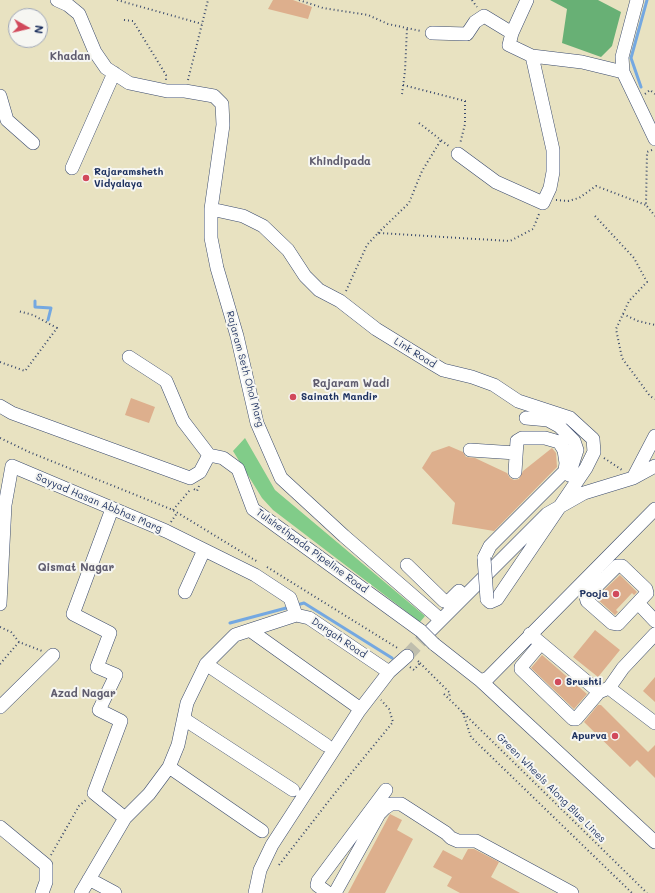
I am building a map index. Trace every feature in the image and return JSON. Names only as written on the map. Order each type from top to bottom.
[{"type":"street","name":"Rajaram Seth Ohol Marg","points":[[57,0],[68,5],[78,14],[95,52],[106,68],[129,83],[214,96],[222,104],[223,125],[211,209],[211,238],[217,268],[237,336],[257,423],[281,478],[344,536],[441,620]]},
{"type":"street","points":[[527,0],[512,33],[509,45],[532,56],[582,62],[623,72]]},
{"type":"street","points":[[637,0],[622,57],[623,72],[655,139]]},
{"type":"street","points":[[432,33],[467,34],[475,22],[484,16],[512,33]]},
{"type":"street","points":[[458,154],[496,182],[543,203],[550,188],[553,172],[553,150],[532,56]]},
{"type":"street","points":[[72,168],[114,73]]},
{"type":"street","points":[[0,96],[7,120],[33,142]]},
{"type":"street","name":"Link Road","points":[[211,209],[243,216],[263,226],[288,250],[305,276],[314,286],[340,301],[376,329],[443,370],[494,385],[518,401],[570,418],[592,439],[594,451]]},
{"type":"street","points":[[0,406],[12,413],[190,478],[200,472],[209,455],[183,421],[166,381],[128,357]]},
{"type":"street","points":[[526,418],[548,420],[559,426],[574,441],[577,450],[568,480],[573,486]]},
{"type":"street","points":[[633,478],[655,436]]},
{"type":"street","points":[[515,472],[517,441],[522,438],[545,438],[559,442],[564,450],[566,463],[565,471],[490,546],[484,558],[486,600],[490,602],[497,599],[586,468],[594,451]]},
{"type":"street","points":[[470,450],[516,452]]},
{"type":"street","name":"Tulshethpada Pipeline Road","points":[[209,455],[223,458],[238,469],[253,509],[426,631],[434,644],[480,682],[655,842]]},
{"type":"street","name":"Sayyad Hasan Abbhas Marg","points":[[0,604],[5,505],[12,466],[166,531],[255,574],[294,608]]},
{"type":"street","points":[[426,631],[441,620],[539,521],[584,493],[633,478],[655,466]]},
{"type":"street","points":[[407,564],[444,601],[450,601],[547,499],[558,509]]},
{"type":"street","points":[[112,509],[73,614],[110,633],[97,667],[116,676],[99,710],[121,722],[94,793],[125,818]]},
{"type":"street","points":[[480,682],[488,678],[655,509]]},
{"type":"street","points":[[185,592],[204,550]]},
{"type":"street","points":[[617,566],[619,566],[646,589],[646,595],[638,603],[618,624],[612,623],[587,601],[586,597],[617,566]]},
{"type":"street","points":[[426,608],[438,595]]},
{"type":"street","points":[[638,603],[655,621]]},
{"type":"street","points":[[80,893],[125,818],[149,794],[169,766],[178,745],[187,703],[206,664],[235,635],[250,631],[294,608]]},
{"type":"street","name":"Dargah Road","points":[[294,608],[389,672]]},
{"type":"street","points":[[250,631],[355,705]]},
{"type":"street","points":[[530,634],[604,690],[655,723]]},
{"type":"street","points":[[537,648],[521,667],[521,669],[573,719],[576,719],[655,634]]},
{"type":"street","points":[[0,707],[53,655]]},
{"type":"street","points":[[255,893],[260,870],[272,846],[359,711],[389,672],[407,656]]},
{"type":"street","points":[[206,664],[326,745]]},
{"type":"street","points":[[184,719],[292,790]]},
{"type":"street","points":[[169,766],[262,831]]},
{"type":"street","points":[[328,893],[317,885],[318,881],[386,790]]},
{"type":"street","points":[[336,893],[379,814],[384,808],[391,804],[401,804],[458,841],[476,841],[572,893]]},
{"type":"street","points":[[0,827],[46,865],[46,882],[42,893]]},
{"type":"street","points":[[89,879],[115,893]]},
{"type":"path","points":[[117,0],[202,24]]},
{"type":"path","points":[[185,91],[208,0]]},
{"type":"path","points":[[299,0],[323,8],[368,15],[388,24],[432,33]]},
{"type":"path","points":[[124,20],[133,21],[141,34],[166,75],[167,90]]},
{"type":"path","points":[[402,94],[407,28]]},
{"type":"path","points":[[403,85],[465,101],[465,124],[458,154],[419,123]]},
{"type":"path","points":[[340,301],[351,284],[367,245],[409,203],[422,170],[441,140]]},
{"type":"path","points":[[646,205],[646,152],[655,149]]},
{"type":"path","points":[[559,201],[579,198],[596,186],[646,205],[655,216]]},
{"type":"path","points":[[378,233],[510,241],[534,229],[543,203]]},
{"type":"path","points":[[595,216],[634,258],[647,282],[629,301],[616,329],[622,358],[650,396],[655,399]]},
{"type":"path","points":[[0,362],[25,371],[58,328],[33,315],[18,311]]},
{"type":"path","points":[[623,314],[638,321],[655,325]]},
{"type":"path","points":[[594,451],[633,478]]},
{"type":"path","points":[[174,510],[191,488]]},
{"type":"path","points":[[0,627],[11,632],[19,642],[53,655]]},
{"type":"path","points":[[0,664],[19,642]]},
{"type":"path","points":[[420,663],[450,693],[449,698]]},
{"type":"path","points":[[280,865],[334,793],[393,722],[389,709],[374,691]]},
{"type":"path","name":"Green Wheels Along Blue Lines","points":[[444,694],[647,893]]},
{"type":"path","points":[[462,712],[471,737],[632,893]]},
{"type":"path","points":[[46,865],[80,806],[94,793]]},
{"type":"green space","points":[[550,0],[598,0],[621,12],[612,46],[601,57],[562,43],[567,9]]},
{"type":"green space","points":[[245,438],[275,490],[425,616],[420,622],[273,510],[262,498],[233,451]]},
{"type":"building","points":[[273,0],[293,0],[312,7],[308,19],[268,9]]},
{"type":"building","points":[[131,398],[155,407],[149,423],[125,415]]},
{"type":"building","points":[[449,446],[463,452],[466,457],[475,458],[507,473],[510,478],[514,480],[519,479],[523,471],[552,448],[556,453],[557,467],[494,531],[452,524],[455,503],[422,468],[432,452]]},
{"type":"building","name":"Pooja","points":[[620,575],[637,592],[634,595],[632,593],[616,610],[618,612],[615,615],[596,598]]},
{"type":"building","points":[[595,630],[620,650],[598,677],[573,657]]},
{"type":"building","name":"Srushti","points":[[542,655],[587,694],[574,709],[531,668]]},
{"type":"building","points":[[655,677],[655,702],[643,691]]},
{"type":"building","name":"Apurva","points":[[598,705],[601,705],[648,752],[655,745],[655,778],[637,760],[630,767],[584,722]]},
{"type":"building","points":[[390,814],[402,820],[397,830],[413,839],[385,893],[348,893]]},
{"type":"building","points":[[468,849],[474,849],[499,862],[491,877],[520,893],[460,893],[447,886],[452,877],[433,867],[443,850],[462,860]]},
{"type":"waterway","points":[[641,87],[631,58],[647,0]]},
{"type":"waterway","points":[[35,301],[35,307],[51,308],[48,320]]},
{"type":"waterway","points":[[297,605],[304,603],[392,658]]},
{"type":"waterway","points":[[230,623],[290,607]]},
{"type":"tunnel","points":[[407,656],[431,630]]},
{"type":"place","name":"Rajaramsheth Vidyalaya","points":[[86,178]]},
{"type":"place","name":"Sainath Mandir","points":[[293,397]]},
{"type":"place","name":"Pooja","points":[[616,594]]},
{"type":"place","name":"Srushti","points":[[558,682]]},
{"type":"place","name":"Apurva","points":[[615,736]]},
{"type":"district","name":"Khadan","points":[[70,57]]},
{"type":"district","name":"Khindipada","points":[[340,162]]},
{"type":"district","name":"Rajaram Wadi","points":[[351,384]]},
{"type":"district","name":"Qismat Nagar","points":[[76,568]]},
{"type":"district","name":"Azad Nagar","points":[[83,694]]}]
